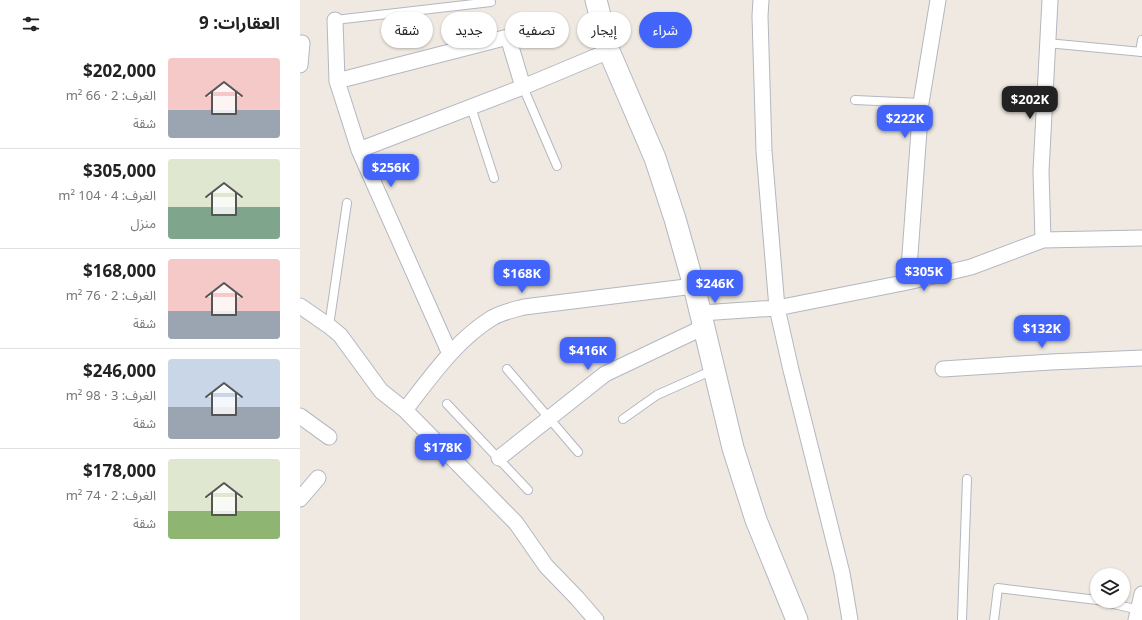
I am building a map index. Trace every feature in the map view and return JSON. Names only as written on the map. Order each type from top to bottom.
[{"type":"main road","points":[[596,0],[609,51],[655,158],[675,219],[694,286],[733,448],[756,520],[797,620]]},
{"type":"street","points":[[761,0],[760,16],[764,151],[777,308],[798,401],[842,574],[850,620]]},
{"type":"street","points":[[908,282],[921,103],[938,0]]},
{"type":"street","points":[[1042,240],[1041,171],[1050,0]]},
{"type":"street","points":[[335,20],[336,81],[359,150],[450,354]]},
{"type":"street","points":[[336,81],[508,37],[523,87]]},
{"type":"street","points":[[300,65],[302,43]]},
{"type":"street","points":[[359,150],[523,87],[609,51]]},
{"type":"street","points":[[499,458],[605,374],[702,320],[777,308],[908,282],[971,267],[1042,240],[1142,238]]},
{"type":"street","points":[[405,410],[450,354],[480,327],[493,318],[508,311],[524,307],[694,286]]},
{"type":"street","points":[[300,306],[340,335],[381,391],[405,410],[516,523],[546,566],[596,620]]},
{"type":"street","points":[[943,369],[1142,358]]},
{"type":"street","points":[[300,416],[329,437]]},
{"type":"street","points":[[300,499],[318,478]]},
{"type":"street","points":[[1137,615],[1142,594]]},
{"type":"lane","points":[[335,20],[491,2]]},
{"type":"lane","points":[[1047,43],[1141,52],[1142,40]]},
{"type":"lane","points":[[523,87],[557,166]]},
{"type":"lane","points":[[855,100],[921,103]]},
{"type":"lane","points":[[471,107],[494,178]]},
{"type":"lane","points":[[329,326],[346,203]]},
{"type":"lane","points":[[507,369],[578,452]]},
{"type":"lane","points":[[622,419],[657,395],[714,370]]},
{"type":"lane","points":[[447,404],[528,490]]},
{"type":"lane","points":[[962,620],[967,479]]},
{"type":"lane","points":[[994,620],[998,588],[1090,599]]},
{"type":"lane","points":[[1119,608],[1137,615]]}]
